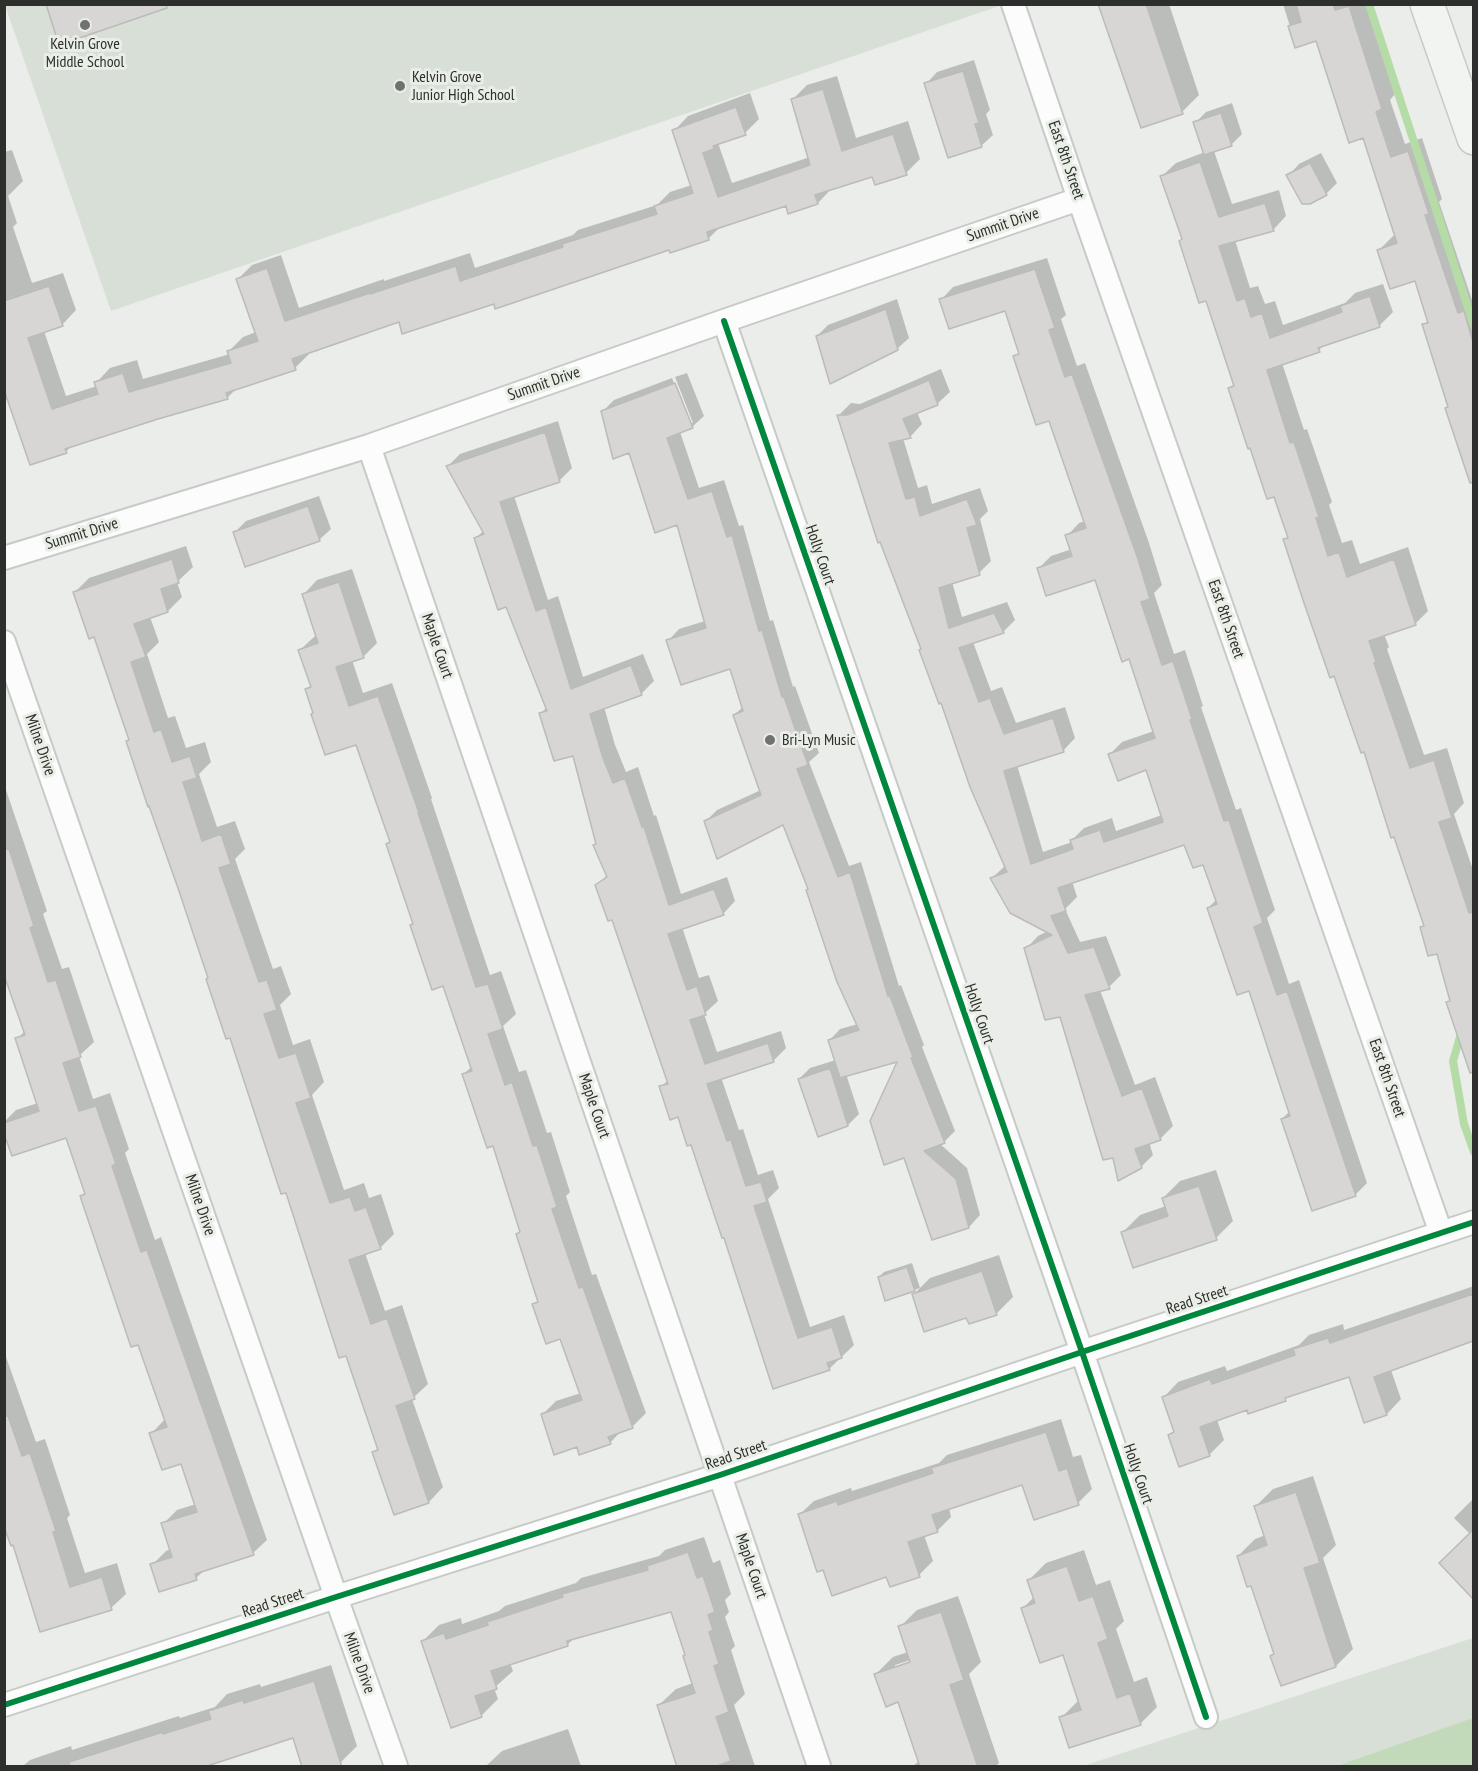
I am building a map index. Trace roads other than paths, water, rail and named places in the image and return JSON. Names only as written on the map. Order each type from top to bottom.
[{"type":"street","name":"East 8th Street","points":[[1013,4],[1079,199],[1441,1233]]},
{"type":"street","points":[[1427,4],[1473,138]]},
{"type":"street","name":"Summit Drive","points":[[4,558],[369,446],[1079,199]]},
{"type":"street","name":"Holly Court","points":[[724,321],[1082,1352],[1206,1717]]},
{"type":"street","name":"Maple Court","points":[[369,446],[819,1767]]},
{"type":"street","name":"Milne Drive","points":[[4,642],[396,1767]]},
{"type":"street","name":"Read Street","points":[[4,1705],[720,1475],[1473,1222]]},
{"type":"waterway","points":[[1369,4],[1474,326]]},
{"type":"waterway","points":[[1462,1030],[1453,1061],[1464,1124],[1474,1152]]},
{"type":"place","name":"Kelvin Grove Middle School","points":[[85,25]]},
{"type":"place","name":"Kelvin Grove Junior High School","points":[[400,86]]},
{"type":"place","name":"Bri-Lyn Music","points":[[770,740]]}]
